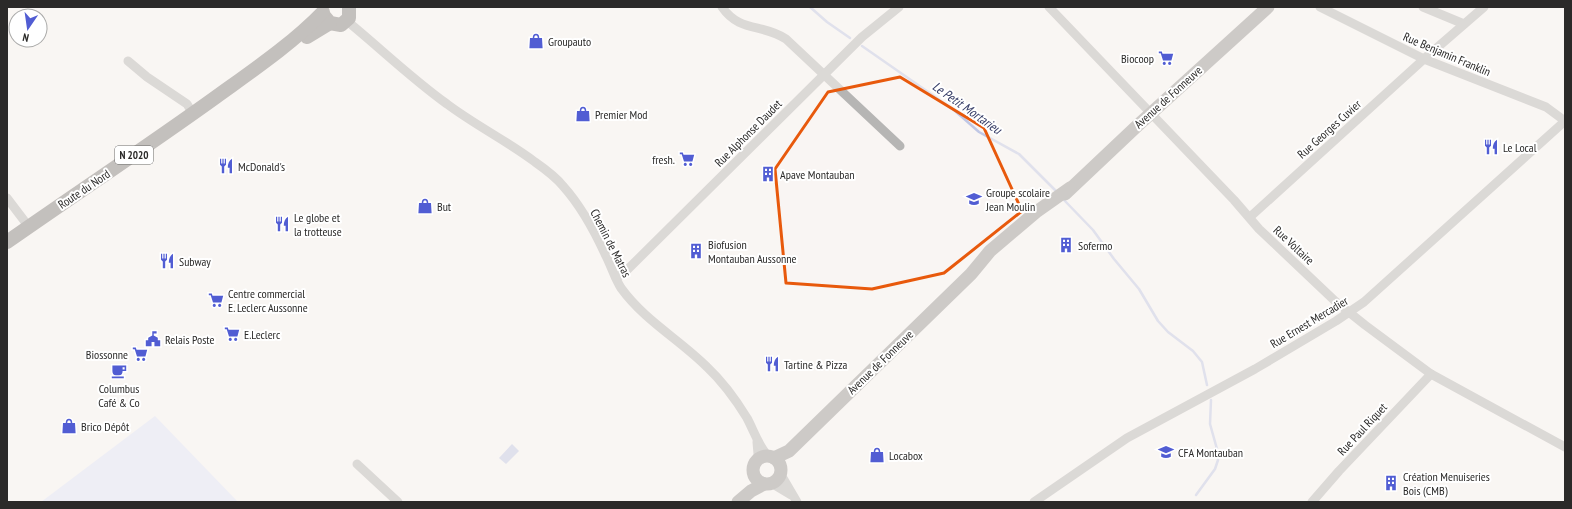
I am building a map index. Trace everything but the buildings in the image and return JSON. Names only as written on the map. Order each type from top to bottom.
[{"type":"main road","points":[[326,14],[341,25],[347,21],[350,14],[350,7]]},
{"type":"main road","name":"Route du Nord","points":[[7,242],[193,114],[259,66],[326,14]]},
{"type":"street","points":[[722,7],[728,16],[735,21],[778,33],[786,39],[900,146]]},
{"type":"street","name":"Rue Alphonse Daudet","points":[[616,278],[626,271],[862,36],[899,7]]},
{"type":"street","name":"Rue Voltaire","points":[[1049,7],[1250,217],[1259,229],[1335,301],[1431,374],[1565,447]]},
{"type":"street","name":"Avenue de Fonneuve","points":[[769,464],[789,451],[971,274],[990,251],[1036,212],[1070,188],[1268,7]]},
{"type":"street","name":"Rue Benjamin Franklin","points":[[1320,7],[1424,59],[1546,107],[1565,121]]},
{"type":"street","points":[[1423,7],[1464,24]]},
{"type":"street","name":"Rue Georges Cuvier","points":[[1250,217],[1424,59],[1484,7]]},
{"type":"street","name":"Chemin de Matras","points":[[347,21],[371,40],[418,82],[442,100],[553,175],[587,219],[606,254],[616,278],[636,308],[707,367],[724,385],[747,419],[769,464],[796,500]]},
{"type":"street","points":[[128,61],[187,104],[193,114]]},
{"type":"street","name":"Rue Ernest Mercadier","points":[[1034,502],[1127,438],[1255,369],[1364,302],[1565,121]]},
{"type":"street","points":[[7,198],[29,227]]},
{"type":"street","name":"Rue Paul Riquet","points":[[1312,502],[1339,471],[1431,374]]},
{"type":"street","points":[[357,464],[398,502]]},
{"type":"street","points":[[768,484],[757,480],[769,464]]},
{"type":"street","points":[[740,500],[777,479],[769,464]]},
{"type":"street","points":[[740,500],[769,464]]},
{"type":"street","name":"Chemin de Matras","points":[[768,484],[785,491],[796,500]]},
{"type":"highlighted area","points":[[900,77],[984,128],[1022,211],[944,273],[872,289],[786,283],[775,169],[828,92]]},
{"type":"shaded area","points":[[155,416],[238,502],[41,502]]},
{"type":"shaded area","points":[[512,444],[519,451],[506,464],[499,458]]},
{"type":"waterway","name":"Le Petit Mortarieu","points":[[810,7],[827,22],[850,38]]},
{"type":"waterway","name":"Le Petit Mortarieu","points":[[862,46],[954,110],[979,132],[1019,154],[1056,191]]},
{"type":"waterway","name":"Le Petit Mortarieu","points":[[1064,200],[1093,230],[1114,259],[1139,289],[1158,321],[1168,332],[1193,351],[1202,362],[1207,385]]},
{"type":"waterway","name":"Le Petit Mortarieu","points":[[1196,495],[1215,469],[1218,460],[1217,449],[1210,424],[1211,400]]},
{"type":"place","name":"Groupauto","points":[[536,41]]},
{"type":"place","name":"Biocoop","points":[[1166,58]]},
{"type":"place","name":"Premier Mod","points":[[583,114]]},
{"type":"place","name":"Le Local","points":[[1491,147]]},
{"type":"place","name":"fresh.","points":[[687,159]]},
{"type":"place","name":"McDonald's","points":[[226,166]]},
{"type":"place","name":"Apave Montauban","points":[[768,174]]},
{"type":"place","name":"Groupe scolaire Jean Moulin","points":[[974,199]]},
{"type":"place","name":"But","points":[[425,206]]},
{"type":"place","name":"Le globe et la trotteuse","points":[[282,224]]},
{"type":"place","name":"Sofermo","points":[[1066,245]]},
{"type":"place","name":"Biofusion Montauban Aussonne","points":[[696,251]]},
{"type":"place","name":"Subway","points":[[167,261]]},
{"type":"place","name":"Centre commercial E. Leclerc Aussonne","points":[[216,300]]},
{"type":"place","name":"E.Leclerc","points":[[232,334]]},
{"type":"place","name":"Relais Poste","points":[[153,339]]},
{"type":"place","name":"Biossonne","points":[[140,354]]},
{"type":"place","name":"Tartine & Pizza","points":[[772,364]]},
{"type":"place","name":"Columbus Café & Co","points":[[119,371]]},
{"type":"place","name":"Brico Dépôt","points":[[69,426]]},
{"type":"place","name":"CFA Montauban","points":[[1166,452]]},
{"type":"place","name":"Locabox","points":[[877,455]]},
{"type":"place","name":"Création Menuiseries Bois (CMB)","points":[[1391,483]]}]
